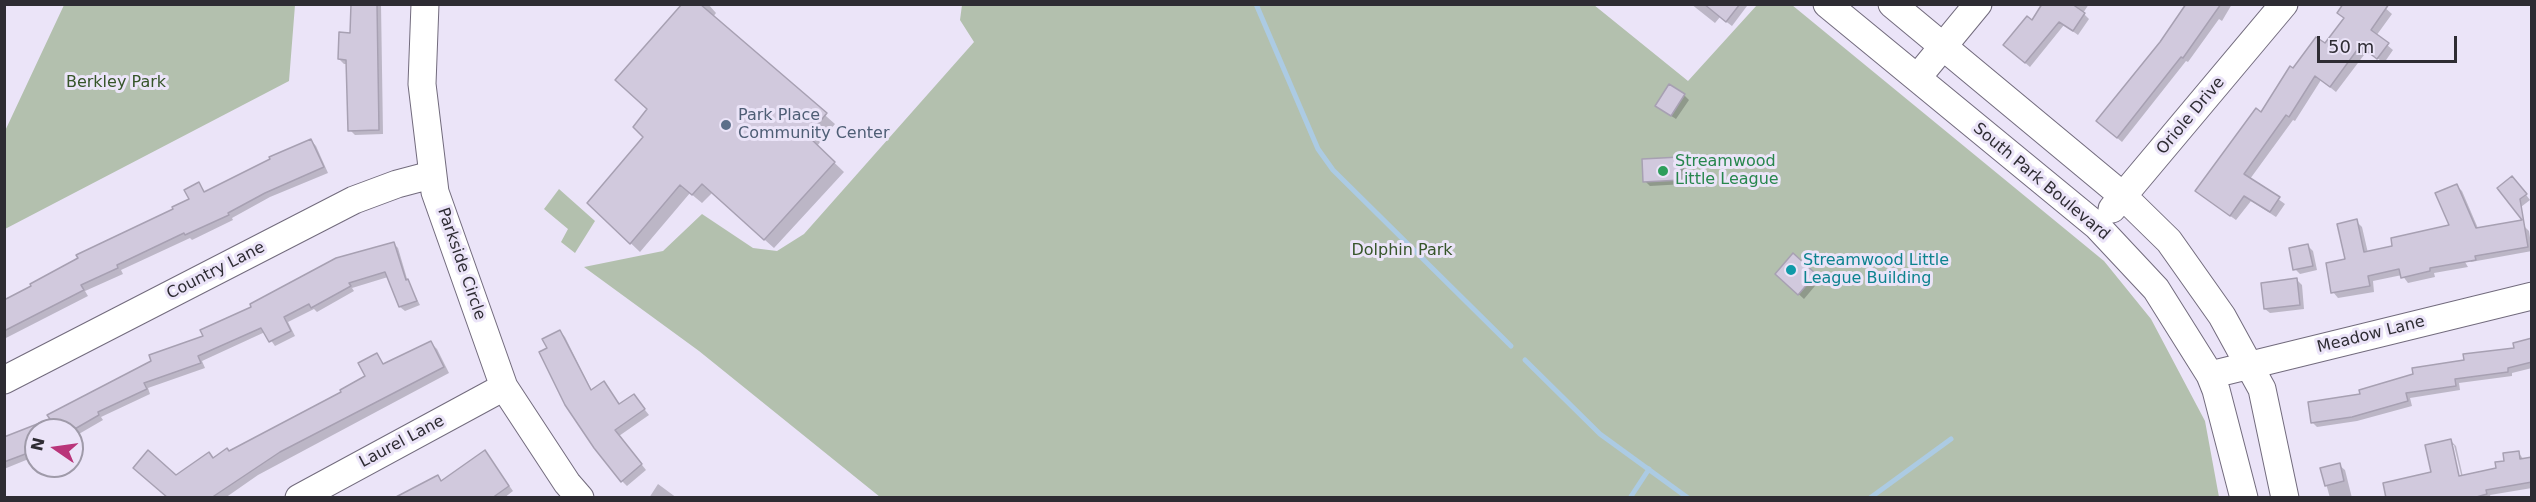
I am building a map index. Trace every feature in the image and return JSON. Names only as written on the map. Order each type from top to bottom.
[{"type":"street","name":"Parkside Circle","points":[[425,4],[422,84],[431,175],[435,192],[504,387],[567,483],[580,498]]},
{"type":"street","name":"South Park Boulevard","points":[[1827,4],[2097,226],[2156,289],[2210,375],[2244,498]]},
{"type":"street","points":[[1892,4],[2123,196],[2175,249],[2217,309],[2262,389],[2285,498]]},
{"type":"street","points":[[1917,78],[1978,4]]},
{"type":"street","name":"Oriole Drive","points":[[2097,226],[2284,4]]},
{"type":"street","name":"Country Lane","points":[[4,380],[354,200],[397,184],[431,175]]},
{"type":"street","name":"Meadow Lane","points":[[2210,375],[2532,296]]},
{"type":"street","name":"Laurel Lane","points":[[299,498],[504,387]]},
{"type":"green space","name":"Berkley Park","points":[[64,5],[295,5],[289,81],[5,229],[5,131]]},
{"type":"green space","name":"Dolphin Park","points":[[962,5],[1594,5],[1688,81],[1757,5],[1792,5],[2104,261],[2151,319],[2205,421],[2219,497],[880,497],[699,351],[584,267],[663,251],[702,214],[753,248],[777,251],[804,234],[974,42],[960,20]]},
{"type":"green space","points":[[559,189],[595,221],[575,253],[561,242],[568,229],[544,209]]},
{"type":"building","points":[[351,4],[377,4],[379,130],[348,131],[346,60],[338,59],[339,32],[350,33]]},
{"type":"building","name":"Park Place Community Center","points":[[682,4],[700,4],[827,113],[808,136],[835,162],[764,240],[702,184],[692,195],[680,185],[630,244],[587,203],[643,137],[633,127],[647,109],[615,80]]},
{"type":"building","points":[[1704,4],[1740,4],[1726,22]]},
{"type":"building","points":[[2042,4],[2072,4],[2085,13],[2073,31],[2059,22],[2025,63],[2003,45],[2027,16],[2032,20]]},
{"type":"building","points":[[2186,4],[2221,4],[2183,58],[2181,57],[2117,138],[2096,121],[2160,42]]},
{"type":"building","points":[[2343,4],[2389,4],[2371,30],[2389,43],[2377,59],[2360,46],[2330,87],[2315,76],[2289,117],[2286,115],[2244,174],[2280,197],[2270,212],[2244,196],[2230,216],[2195,191],[2256,108],[2261,112],[2290,66],[2293,68],[2316,37],[2325,43],[2344,18],[2337,13]]},
{"type":"building","points":[[1669,84],[1685,94],[1671,116],[1655,106]]},
{"type":"building","points":[[311,139],[324,167],[265,193],[228,213],[229,215],[185,235],[184,233],[117,265],[118,268],[81,285],[84,290],[4,331],[4,300],[78,258],[76,255],[173,209],[172,207],[189,199],[184,190],[199,182],[204,192],[270,159],[269,157]]},
{"type":"building","name":"Streamwood Little League","points":[[1680,157],[1681,180],[1643,182],[1642,159]]},
{"type":"building","points":[[2512,176],[2527,194],[2520,199],[2528,247],[2475,256],[2476,260],[2430,268],[2430,271],[2401,278],[2399,269],[2368,276],[2370,286],[2331,293],[2326,263],[2345,259],[2337,224],[2357,219],[2364,252],[2392,246],[2391,238],[2449,225],[2435,193],[2457,184],[2476,228],[2522,220],[2497,188]]},
{"type":"building","points":[[394,242],[406,280],[408,279],[417,301],[399,307],[385,272],[349,283],[351,286],[311,308],[309,304],[284,317],[291,331],[269,342],[261,328],[198,356],[201,363],[144,383],[147,389],[98,412],[99,415],[84,424],[84,418],[49,418],[47,415],[151,361],[149,355],[203,336],[200,330],[251,307],[250,304],[336,258]]},
{"type":"building","points":[[2308,244],[2313,266],[2293,270],[2289,248]]},
{"type":"building","name":"Streamwood Little League Building","points":[[1793,253],[1816,274],[1798,295],[1775,274]]},
{"type":"building","points":[[2297,278],[2300,305],[2264,309],[2261,283]]},
{"type":"building","points":[[560,330],[591,390],[604,381],[619,404],[634,394],[645,409],[615,430],[642,464],[621,482],[594,448],[565,405],[539,352],[547,348],[542,339]]},
{"type":"building","points":[[2532,338],[2532,362],[2508,368],[2508,372],[2455,379],[2456,386],[2406,393],[2408,401],[2352,417],[2311,423],[2308,402],[2360,394],[2359,390],[2413,374],[2412,368],[2464,360],[2463,354],[2514,348],[2513,343]]},
{"type":"building","points":[[431,341],[444,367],[280,452],[211,498],[168,498],[133,468],[148,450],[176,475],[209,452],[213,458],[227,448],[229,451],[341,392],[340,390],[365,376],[358,363],[377,353],[383,364]]},
{"type":"building","points":[[24,429],[24,454],[4,462],[4,437]]},
{"type":"building","points":[[2451,439],[2459,476],[2496,468],[2495,462],[2504,461],[2503,453],[2519,451],[2520,459],[2532,457],[2532,482],[2486,490],[2487,494],[2473,498],[2386,498],[2383,483],[2431,472],[2425,445]]},
{"type":"building","points":[[485,450],[509,486],[492,498],[394,498],[438,475],[441,481]]},
{"type":"building","points":[[2340,463],[2344,481],[2325,486],[2320,468]]},
{"type":"waterway","points":[[1256,4],[1318,149],[1333,170],[1511,346]]},
{"type":"waterway","points":[[1525,360],[1600,434],[1688,498]]},
{"type":"waterway","points":[[1870,498],[1951,439]]},
{"type":"waterway","points":[[1630,498],[1649,469]]},
{"type":"place","name":"Park Place Community Center","points":[[726,125]]},
{"type":"place","name":"Streamwood Little League","points":[[1663,171]]},
{"type":"place","name":"Streamwood Little League Building","points":[[1791,270]]}]
